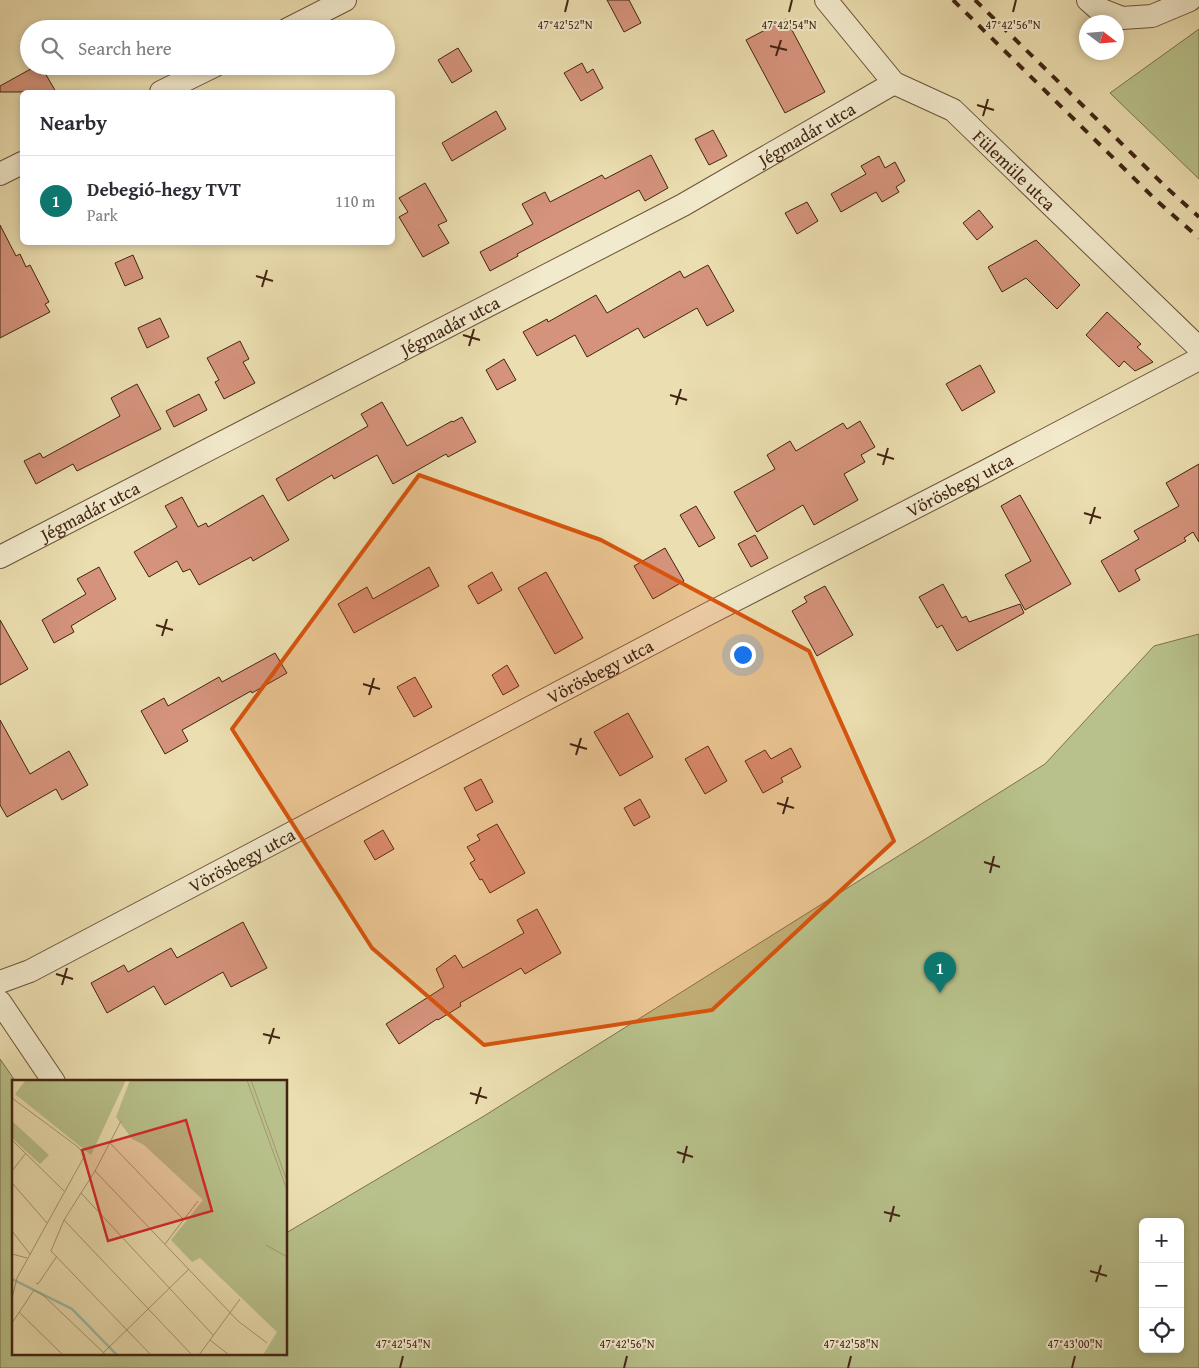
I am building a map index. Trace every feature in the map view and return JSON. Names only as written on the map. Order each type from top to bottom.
[{"type":"street","points":[[306,20],[345,0]]},
{"type":"street","name":"Fülemüle utca","points":[[826,0],[894,83],[953,110],[1199,348]]},
{"type":"street","points":[[1088,0],[1097,8],[1122,18],[1152,16],[1190,0]]},
{"type":"street","points":[[166,90],[196,75]]},
{"type":"street","name":"Jégmadár utca","points":[[0,557],[683,205],[894,83]]},
{"type":"street","points":[[0,174],[20,163]]},
{"type":"street","name":"Vörösbegy utca","points":[[0,982],[39,966],[706,615],[1199,359]]},
{"type":"street","points":[[0,1002],[53,1080]]},
{"type":"highlighted area","points":[[419,475],[601,540],[809,651],[894,841],[712,1010],[484,1045],[372,948],[232,729]]},
{"type":"green space","points":[[1199,29],[1199,179],[1110,93]]},
{"type":"green space","points":[[1199,634],[1199,1368],[0,1368],[0,1059],[15,1080],[12,1080],[12,1356],[288,1356],[288,1232],[484,1116],[1045,764],[1154,646]]},
{"type":"building","points":[[607,0],[629,0],[641,23],[624,32]]},
{"type":"building","points":[[786,19],[825,92],[785,113],[746,40]]},
{"type":"building","points":[[458,48],[472,71],[452,83],[438,60]]},
{"type":"building","points":[[582,63],[587,73],[593,69],[603,88],[581,101],[564,73]]},
{"type":"building","points":[[20,75],[46,75],[55,90],[0,92],[0,86]]},
{"type":"building","points":[[496,111],[506,129],[452,161],[442,143]]},
{"type":"building","points":[[713,130],[727,156],[709,165],[695,139]]},
{"type":"building","points":[[651,155],[668,188],[645,201],[639,190],[517,254],[518,256],[490,271],[480,252],[533,224],[522,204],[545,192],[550,202],[602,175],[605,179]]},
{"type":"building","points":[[879,156],[885,168],[895,162],[905,181],[896,187],[899,192],[882,202],[876,192],[841,212],[831,194],[866,174],[861,166]]},
{"type":"building","points":[[425,183],[447,221],[438,225],[449,243],[423,257],[399,217],[408,212],[399,198]]},
{"type":"building","points":[[807,202],[818,221],[797,234],[785,213]]},
{"type":"building","points":[[979,210],[993,227],[977,240],[963,223]]},
{"type":"building","points":[[0,225],[16,256],[20,254],[26,267],[30,265],[49,302],[45,304],[50,312],[0,338]]},
{"type":"building","points":[[1036,240],[1080,285],[1057,309],[1026,278],[1002,292],[988,267]]},
{"type":"building","points":[[133,255],[143,278],[125,286],[115,263]]},
{"type":"building","points":[[708,265],[734,311],[707,326],[697,308],[644,338],[638,328],[587,357],[575,335],[537,356],[523,332],[547,319],[548,322],[596,295],[607,313],[680,271],[684,278]]},
{"type":"building","points":[[1107,312],[1141,344],[1137,347],[1153,362],[1135,371],[1124,361],[1119,367],[1086,335]]},
{"type":"building","points":[[160,318],[169,337],[147,348],[138,328]]},
{"type":"building","points":[[240,341],[249,359],[243,362],[255,383],[224,399],[215,382],[219,380],[207,358]]},
{"type":"building","points":[[504,359],[516,380],[497,390],[486,370]]},
{"type":"building","points":[[980,365],[995,392],[962,411],[946,384]]},
{"type":"building","points":[[137,384],[161,429],[77,471],[73,464],[36,484],[24,461],[40,453],[43,458],[120,416],[111,398]]},
{"type":"building","points":[[199,394],[207,410],[174,427],[166,411]]},
{"type":"building","points":[[382,402],[407,446],[462,417],[476,442],[448,457],[446,454],[393,484],[377,455],[334,479],[332,475],[288,501],[276,479],[368,426],[361,414]]},
{"type":"building","points":[[860,421],[875,447],[861,455],[865,462],[844,474],[858,500],[814,525],[803,505],[757,532],[734,492],[775,469],[767,455],[790,441],[796,451],[843,423],[847,429]]},
{"type":"building","points":[[1199,464],[1199,542],[1193,532],[1184,538],[1186,541],[1135,570],[1140,580],[1119,592],[1101,561],[1139,539],[1134,531],[1179,506],[1166,483]]},
{"type":"building","points":[[263,495],[289,540],[253,561],[251,557],[199,585],[190,569],[183,572],[177,561],[149,577],[134,552],[177,527],[165,506],[182,497],[198,527],[206,523],[208,527]]},
{"type":"building","points":[[1020,495],[1071,584],[1025,610],[1005,575],[1031,561],[1001,506]]},
{"type":"building","points":[[696,506],[715,538],[699,547],[680,515]]},
{"type":"building","points":[[755,535],[768,558],[751,567],[738,544]]},
{"type":"building","points":[[665,548],[684,581],[653,599],[634,566]]},
{"type":"building","points":[[99,567],[116,599],[71,626],[74,632],[54,643],[42,620],[86,594],[77,579]]},
{"type":"building","points":[[429,567],[439,586],[354,633],[338,604],[367,587],[373,599]]},
{"type":"building","points":[[492,572],[502,590],[478,604],[468,586]]},
{"type":"building","points":[[546,572],[583,638],[555,654],[518,588]]},
{"type":"building","points":[[943,584],[962,618],[966,616],[969,622],[1020,604],[1024,613],[957,651],[942,625],[937,628],[919,597]]},
{"type":"building","points":[[825,586],[853,635],[817,656],[792,611],[807,602],[804,597]]},
{"type":"building","points":[[0,620],[28,669],[0,685]]},
{"type":"building","points":[[275,653],[287,673],[182,730],[188,741],[165,754],[141,711],[164,698],[168,706],[219,677],[222,682]]},
{"type":"building","points":[[507,665],[519,686],[503,695],[492,675]]},
{"type":"building","points":[[415,677],[432,707],[414,717],[397,687]]},
{"type":"building","points":[[628,713],[653,757],[620,776],[594,732]]},
{"type":"building","points":[[0,720],[30,774],[69,751],[88,785],[62,800],[56,789],[7,817],[0,805]]},
{"type":"building","points":[[708,746],[727,781],[705,794],[685,759]]},
{"type":"building","points":[[791,748],[801,767],[781,778],[783,782],[763,793],[745,761],[765,750],[771,759]]},
{"type":"building","points":[[481,779],[493,802],[476,811],[464,788]]},
{"type":"building","points":[[640,799],[650,817],[634,826],[624,808]]},
{"type":"building","points":[[497,824],[525,873],[490,893],[470,863],[475,860],[467,847],[480,840],[477,835]]},
{"type":"building","points":[[383,830],[394,849],[375,860],[364,841]]},
{"type":"building","points":[[537,909],[561,953],[525,974],[521,968],[460,1003],[461,1006],[399,1044],[386,1024],[444,987],[436,969],[455,955],[463,968],[524,933],[517,920]]},
{"type":"building","points":[[243,922],[267,968],[231,987],[223,972],[165,1005],[154,986],[107,1013],[91,983],[124,965],[128,972],[171,948],[177,958]]},
{"type":"railway","points":[[953,0],[1157,201],[1199,238]]},
{"type":"railway","points":[[975,0],[1199,217]]},
{"type":"place","name":"Debegió-hegy TVT","points":[[940,993]]}]
